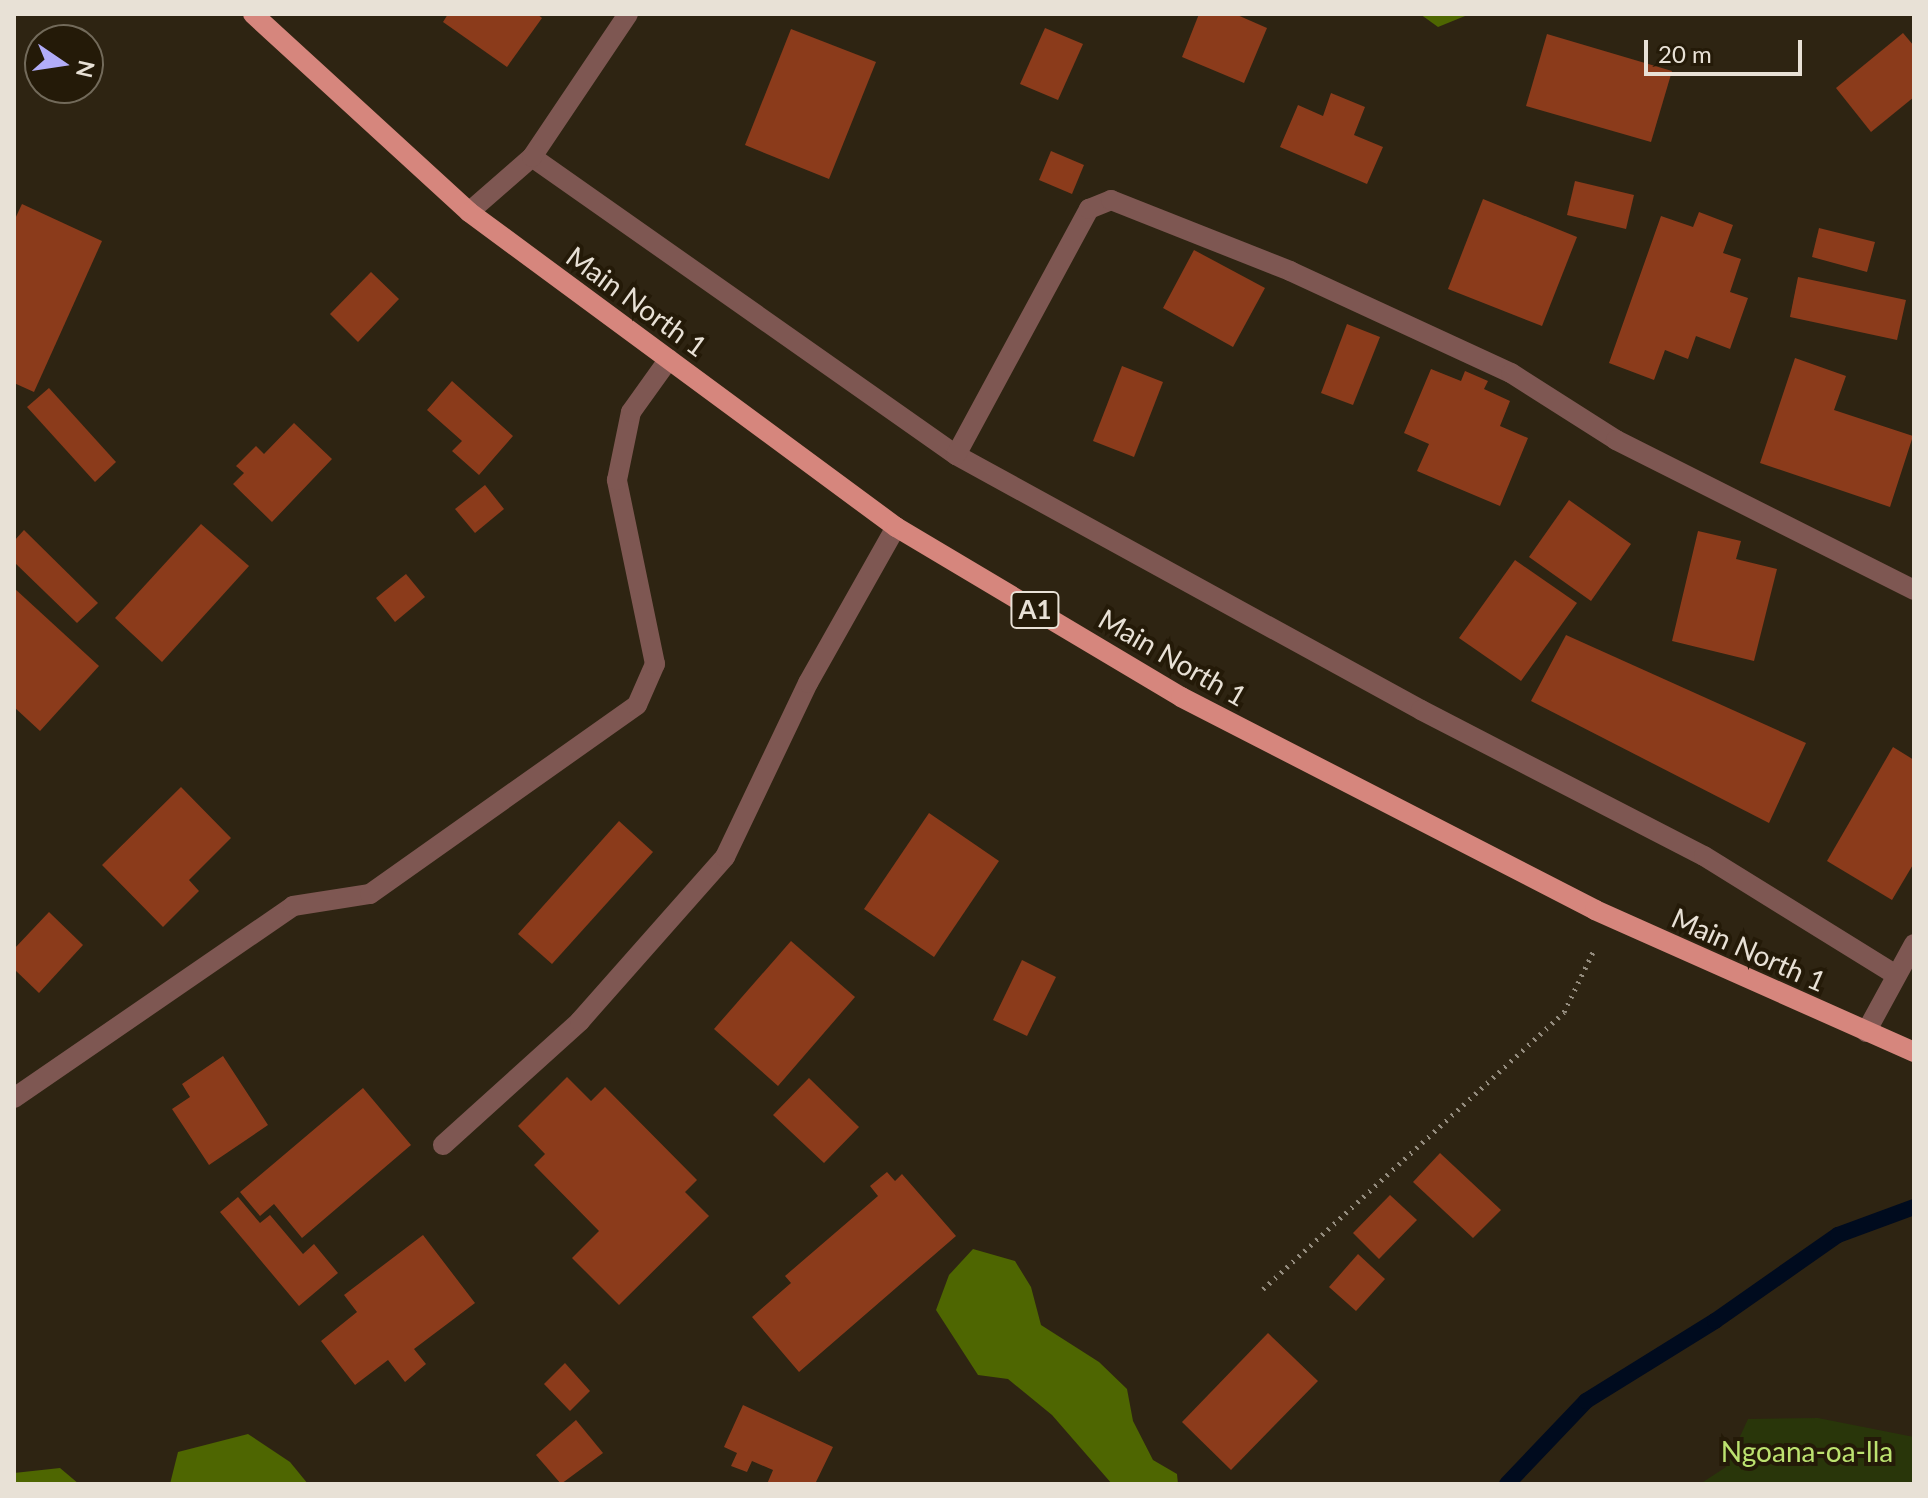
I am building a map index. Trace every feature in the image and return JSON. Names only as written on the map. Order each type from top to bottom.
[{"type":"main road","name":"Main North 1","points":[[253,14],[469,212],[896,527],[1181,697],[1610,917],[1914,1052]]},
{"type":"street","points":[[469,212],[532,157],[628,14]]},
{"type":"street","points":[[532,157],[956,455],[1421,710],[1704,856],[1896,975]]},
{"type":"street","points":[[956,455],[1089,209],[1111,200],[1290,271],[1511,373],[1616,440],[1914,590]]},
{"type":"street","points":[[14,1098],[293,906],[370,894],[637,705],[655,664],[617,480],[631,412],[669,359]]},
{"type":"street","points":[[443,1145],[580,1021],[725,857],[808,683],[896,527]]},
{"type":"street","points":[[1866,1032],[1914,944]]},
{"type":"path","points":[[1263,1289],[1564,1012],[1610,917]]},
{"type":"green space","points":[[1420,14],[1470,14],[1438,27]]},
{"type":"green space","points":[[973,1249],[1015,1261],[1031,1287],[1041,1325],[1099,1362],[1127,1389],[1133,1421],[1153,1460],[1177,1474],[1178,1484],[1112,1484],[1052,1415],[1008,1379],[978,1375],[936,1310],[949,1275]]},
{"type":"green space","name":"Ngoana-oa-lla","points":[[1818,1418],[1914,1437],[1914,1484],[1700,1484],[1726,1467],[1748,1419]]},
{"type":"green space","points":[[248,1434],[290,1462],[308,1484],[170,1484],[178,1452]]},
{"type":"green space","points":[[60,1468],[79,1484],[14,1484],[14,1473]]},
{"type":"building","points":[[448,14],[537,14],[542,18],[507,67],[443,22]]},
{"type":"building","points":[[1199,14],[1235,14],[1267,28],[1244,83],[1182,57]]},
{"type":"building","points":[[1045,28],[1083,44],[1058,100],[1020,84]]},
{"type":"building","points":[[791,29],[876,62],[829,179],[745,145]]},
{"type":"building","points":[[1903,33],[1914,46],[1914,97],[1871,132],[1836,88]]},
{"type":"building","points":[[1547,34],[1672,71],[1651,142],[1526,106]]},
{"type":"building","points":[[1331,93],[1365,107],[1354,135],[1383,147],[1367,184],[1280,147],[1298,105],[1323,116]]},
{"type":"building","points":[[1051,151],[1084,165],[1072,194],[1039,180]]},
{"type":"building","points":[[1575,181],[1634,195],[1626,229],[1567,215]]},
{"type":"building","points":[[1483,199],[1577,237],[1542,326],[1448,289]]},
{"type":"building","points":[[22,204],[102,241],[34,392],[14,383],[14,221]]},
{"type":"building","points":[[1699,212],[1733,225],[1723,253],[1741,259],[1730,292],[1748,298],[1730,349],[1696,336],[1688,359],[1665,350],[1654,380],[1609,363],[1661,216],[1693,227]]},
{"type":"building","points":[[1819,228],[1875,242],[1867,272],[1812,257]]},
{"type":"building","points":[[1194,250],[1265,288],[1233,347],[1163,308]]},
{"type":"building","points":[[371,272],[399,299],[358,342],[330,314]]},
{"type":"building","points":[[1798,277],[1906,300],[1897,340],[1790,317]]},
{"type":"building","points":[[1347,324],[1380,337],[1353,405],[1321,393]]},
{"type":"building","points":[[1795,358],[1846,376],[1834,410],[1913,436],[1890,507],[1760,463]]},
{"type":"building","points":[[1122,366],[1163,382],[1134,457],[1093,441]]},
{"type":"building","points":[[1431,369],[1461,381],[1465,371],[1488,381],[1484,389],[1510,401],[1500,426],[1528,438],[1500,506],[1417,471],[1429,444],[1404,433]]},
{"type":"building","points":[[452,381],[513,436],[479,475],[452,451],[462,441],[427,410]]},
{"type":"building","points":[[49,388],[116,462],[95,482],[27,407]]},
{"type":"building","points":[[294,423],[332,459],[272,522],[233,484],[244,473],[236,466],[256,446],[264,454]]},
{"type":"building","points":[[485,485],[504,509],[475,533],[455,509]]},
{"type":"building","points":[[1569,500],[1631,544],[1591,601],[1529,557]]},
{"type":"building","points":[[201,524],[249,566],[162,662],[115,618]]},
{"type":"building","points":[[24,530],[98,603],[77,623],[14,562],[14,541]]},
{"type":"building","points":[[1698,531],[1741,541],[1736,559],[1777,569],[1754,661],[1672,641]]},
{"type":"building","points":[[1515,560],[1577,603],[1521,681],[1459,638]]},
{"type":"building","points":[[406,574],[425,597],[395,622],[376,598]]},
{"type":"building","points":[[14,588],[99,666],[40,731],[14,707]]},
{"type":"building","points":[[1566,635],[1806,743],[1769,823],[1531,701]]},
{"type":"building","points":[[1893,747],[1914,760],[1914,863],[1892,900],[1827,861]]},
{"type":"building","points":[[181,787],[231,838],[189,880],[199,891],[163,927],[102,865]]},
{"type":"building","points":[[929,813],[999,861],[934,957],[864,909]]},
{"type":"building","points":[[619,821],[653,852],[552,964],[518,934]]},
{"type":"building","points":[[49,912],[83,945],[39,993],[14,969],[14,949]]},
{"type":"building","points":[[791,941],[855,997],[778,1086],[714,1029]]},
{"type":"building","points":[[1022,960],[1056,977],[1027,1036],[993,1020]]},
{"type":"building","points":[[223,1056],[268,1125],[209,1165],[172,1109],[190,1097],[182,1084]]},
{"type":"building","points":[[567,1077],[591,1101],[605,1087],[697,1180],[685,1192],[709,1216],[619,1305],[572,1258],[599,1231],[534,1165],[545,1154],[518,1126]]},
{"type":"building","points":[[809,1078],[859,1127],[824,1163],[773,1115]]},
{"type":"building","points":[[363,1088],[411,1145],[302,1238],[274,1204],[260,1216],[240,1192]]},
{"type":"building","points":[[1440,1153],[1501,1210],[1473,1238],[1413,1182]]},
{"type":"building","points":[[887,1172],[895,1181],[902,1174],[956,1236],[799,1372],[752,1317],[791,1283],[785,1276],[878,1196],[870,1186]]},
{"type":"building","points":[[1390,1195],[1417,1220],[1379,1259],[1353,1233]]},
{"type":"building","points":[[238,1197],[260,1223],[270,1215],[303,1254],[314,1244],[338,1273],[299,1306],[220,1212]]},
{"type":"building","points":[[423,1235],[475,1303],[414,1349],[426,1364],[405,1382],[388,1360],[355,1385],[321,1341],[357,1312],[344,1295]]},
{"type":"building","points":[[1358,1254],[1385,1279],[1356,1311],[1329,1287]]},
{"type":"building","points":[[1268,1333],[1318,1381],[1231,1470],[1182,1422]]},
{"type":"building","points":[[565,1363],[590,1391],[570,1411],[544,1384]]},
{"type":"building","points":[[743,1405],[833,1447],[815,1484],[767,1484],[773,1470],[752,1461],[747,1472],[731,1466],[737,1453],[724,1447]]},
{"type":"building","points":[[576,1420],[603,1453],[561,1484],[536,1455]]},
{"type":"waterway","name":"Ngoana-oa-lla","points":[[1507,1484],[1586,1401],[1715,1321],[1838,1235],[1914,1207]]}]
